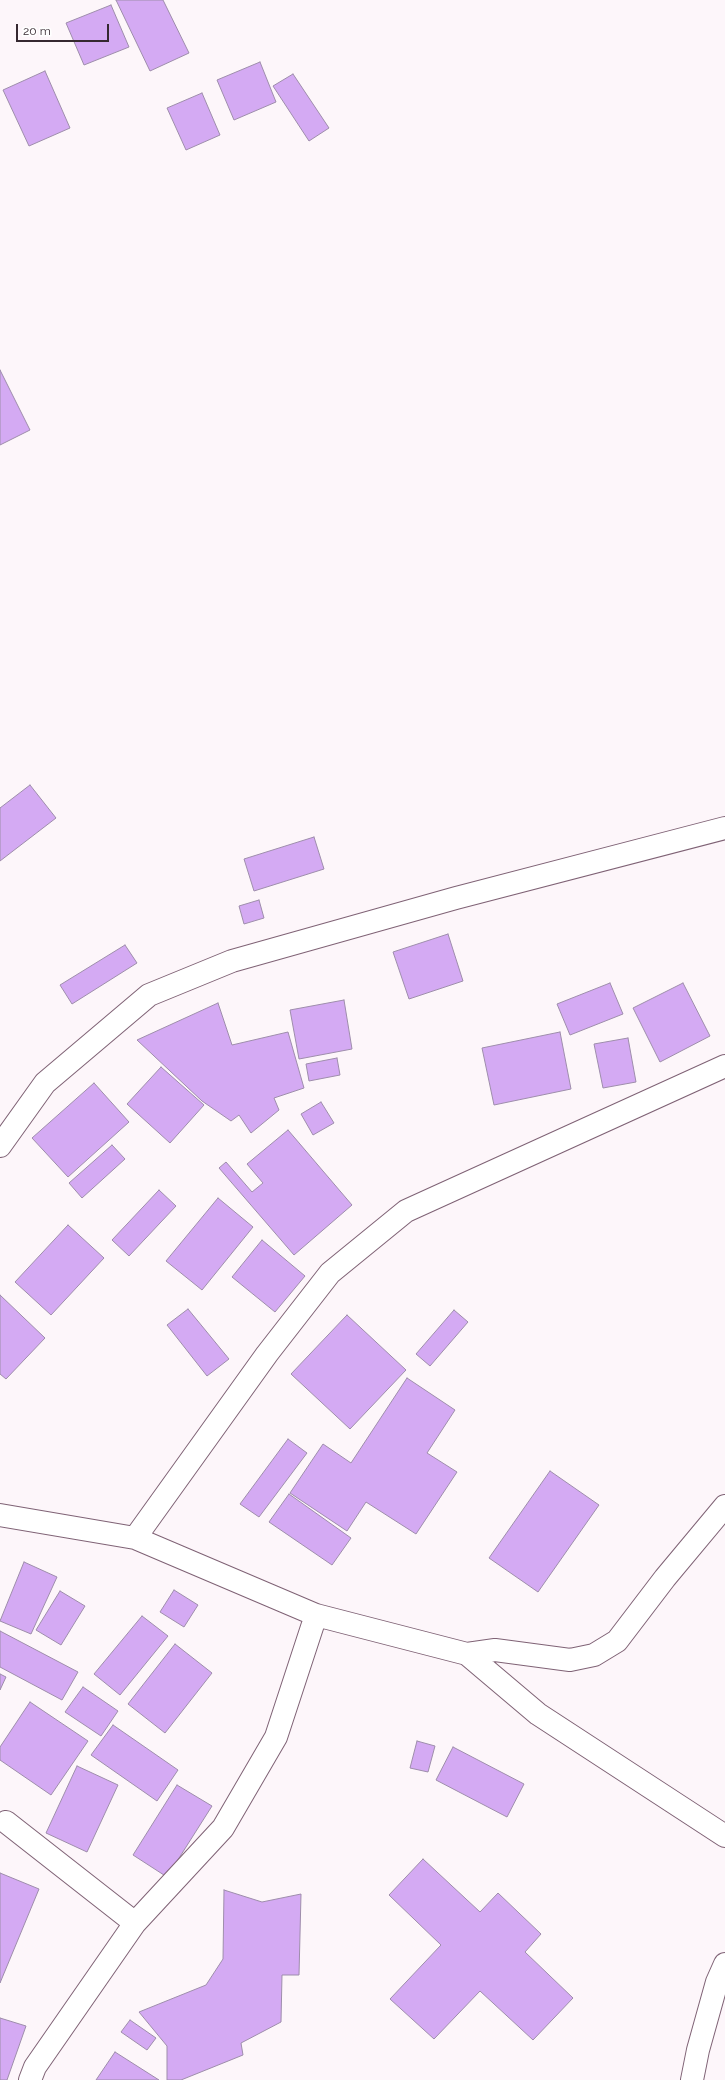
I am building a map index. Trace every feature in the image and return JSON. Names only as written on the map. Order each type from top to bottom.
[{"type":"street","points":[[0,1146],[45,1083],[149,995],[232,961],[456,898],[725,828]]},
{"type":"street","points":[[135,1538],[267,1354],[330,1273],[406,1211],[725,1066]]},
{"type":"street","points":[[0,1515],[135,1538],[316,1615],[467,1654],[495,1650],[570,1660],[594,1654],[617,1641],[665,1578],[725,1506]]},
{"type":"street","points":[[30,2080],[35,2067],[135,1923],[223,1828],[276,1737],[316,1615]]},
{"type":"street","points":[[467,1654],[538,1714],[725,1836]]},
{"type":"street","points":[[6,1822],[135,1923]]},
{"type":"street","points":[[692,2080],[698,2050],[715,1989],[725,1964]]},
{"type":"building","points":[[116,0],[163,0],[189,53],[150,71]]},
{"type":"building","points":[[111,5],[129,47],[84,65],[66,23]]},
{"type":"building","points":[[260,62],[276,102],[234,120],[217,80]]},
{"type":"building","points":[[45,71],[70,128],[29,146],[3,90]]},
{"type":"building","points":[[293,74],[329,128],[309,141],[273,86]]},
{"type":"building","points":[[202,93],[220,135],[186,150],[167,108]]},
{"type":"building","points":[[0,370],[30,430],[0,445]]},
{"type":"building","points":[[30,785],[56,818],[0,861],[0,808]]},
{"type":"building","points":[[314,837],[324,869],[254,891],[244,859]]},
{"type":"building","points":[[259,900],[264,918],[244,924],[239,906]]},
{"type":"building","points":[[448,934],[463,981],[409,999],[393,952]]},
{"type":"building","points":[[125,945],[137,963],[72,1004],[60,985]]},
{"type":"building","points":[[610,983],[623,1014],[570,1035],[557,1004]]},
{"type":"building","points":[[683,983],[710,1036],[660,1062],[633,1008]]},
{"type":"building","points":[[344,1000],[352,1049],[299,1059],[290,1010]]},
{"type":"building","points":[[218,1003],[232,1045],[288,1032],[304,1088],[274,1098],[279,1110],[251,1133],[239,1115],[231,1121],[202,1101],[137,1040]]},
{"type":"building","points":[[560,1032],[571,1089],[494,1105],[482,1048]]},
{"type":"building","points":[[628,1038],[636,1082],[603,1088],[594,1044]]},
{"type":"building","points":[[337,1058],[340,1075],[309,1081],[306,1064]]},
{"type":"building","points":[[161,1067],[204,1105],[170,1143],[127,1104]]},
{"type":"building","points":[[94,1083],[129,1122],[68,1177],[32,1138]]},
{"type":"building","points":[[321,1102],[334,1123],[313,1135],[301,1114]]},
{"type":"building","points":[[288,1130],[352,1205],[294,1255],[219,1168],[226,1162],[252,1192],[263,1183],[247,1164]]},
{"type":"building","points":[[112,1145],[125,1159],[82,1198],[69,1183]]},
{"type":"building","points":[[159,1190],[176,1206],[129,1256],[112,1240]]},
{"type":"building","points":[[218,1198],[253,1227],[202,1290],[166,1261]]},
{"type":"building","points":[[68,1225],[104,1258],[51,1315],[15,1282]]},
{"type":"building","points":[[262,1240],[305,1276],[275,1312],[232,1277]]},
{"type":"building","points":[[0,1295],[45,1338],[6,1379],[0,1374]]},
{"type":"building","points":[[188,1309],[229,1359],[207,1376],[167,1325]]},
{"type":"building","points":[[454,1310],[468,1322],[430,1366],[416,1354]]},
{"type":"building","points":[[347,1315],[406,1370],[350,1429],[291,1374]]},
{"type":"building","points":[[407,1378],[455,1410],[427,1453],[457,1472],[416,1534],[366,1502],[347,1531],[290,1493],[323,1444],[351,1463]]},
{"type":"building","points":[[288,1439],[307,1453],[259,1517],[240,1504]]},
{"type":"building","points":[[550,1471],[599,1505],[538,1592],[489,1558]]},
{"type":"building","points":[[289,1494],[351,1538],[332,1565],[269,1522]]},
{"type":"building","points":[[24,1562],[57,1577],[31,1634],[0,1621]]},
{"type":"building","points":[[174,1590],[198,1605],[184,1627],[160,1612]]},
{"type":"building","points":[[60,1591],[85,1606],[61,1645],[36,1630]]},
{"type":"building","points":[[142,1616],[168,1636],[120,1695],[94,1674]]},
{"type":"building","points":[[0,1631],[78,1672],[62,1700],[0,1667]]},
{"type":"building","points":[[175,1644],[212,1673],[165,1733],[128,1704]]},
{"type":"building","points":[[0,1674],[6,1677],[0,1690]]},
{"type":"building","points":[[83,1687],[118,1711],[101,1736],[65,1712]]},
{"type":"building","points":[[30,1702],[88,1741],[51,1795],[0,1760],[0,1747]]},
{"type":"building","points":[[113,1725],[178,1770],[157,1801],[91,1755]]},
{"type":"building","points":[[417,1741],[435,1746],[428,1772],[410,1768]]},
{"type":"building","points":[[453,1747],[524,1784],[507,1817],[436,1780]]},
{"type":"building","points":[[77,1766],[118,1785],[87,1852],[46,1833]]},
{"type":"building","points":[[177,1785],[212,1806],[167,1877],[133,1855]]},
{"type":"building","points":[[423,1859],[480,1912],[498,1893],[541,1934],[525,1952],[573,1998],[533,2040],[480,1991],[434,2039],[390,1999],[441,1945],[389,1895]]},
{"type":"building","points":[[0,1873],[39,1889],[0,1983]]},
{"type":"building","points":[[224,1890],[262,1902],[301,1894],[299,1975],[282,1975],[281,2022],[241,2043],[243,2055],[181,2080],[167,2080],[167,2046],[139,2012],[206,1985],[223,1959]]},
{"type":"building","points":[[0,2018],[26,2026],[7,2080],[0,2080]]},
{"type":"building","points":[[130,2020],[156,2038],[147,2050],[121,2032]]},
{"type":"building","points":[[115,2052],[159,2080],[96,2080]]}]
